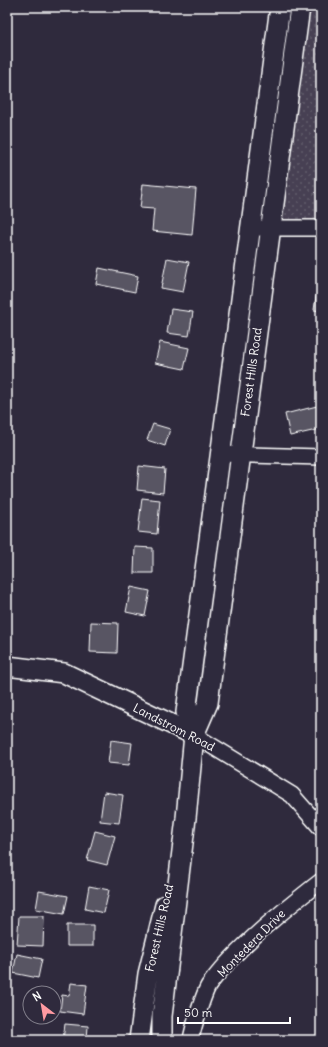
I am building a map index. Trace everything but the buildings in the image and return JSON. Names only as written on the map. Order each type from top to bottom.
[{"type":"street","name":"Forest Hills Road","points":[[194,735],[186,712],[219,454],[280,7]]},
{"type":"street","name":"Forest Hills Road","points":[[162,1040],[162,1016],[186,818],[194,735],[208,703],[300,7]]},
{"type":"street","points":[[250,228],[321,228]]},
{"type":"street","points":[[219,454],[321,457]]},
{"type":"street","name":"Landstrom Road","points":[[7,666],[64,673],[194,735],[292,795],[321,828]]},
{"type":"street","name":"Forest Hills Road","points":[[139,1040],[148,974],[186,818]]},
{"type":"street","name":"Montedera Drive","points":[[195,1039],[208,986],[240,951],[291,904],[321,881]]},
{"type":"shaded area","points":[[308,7],[321,7],[321,226],[279,227]]}]
